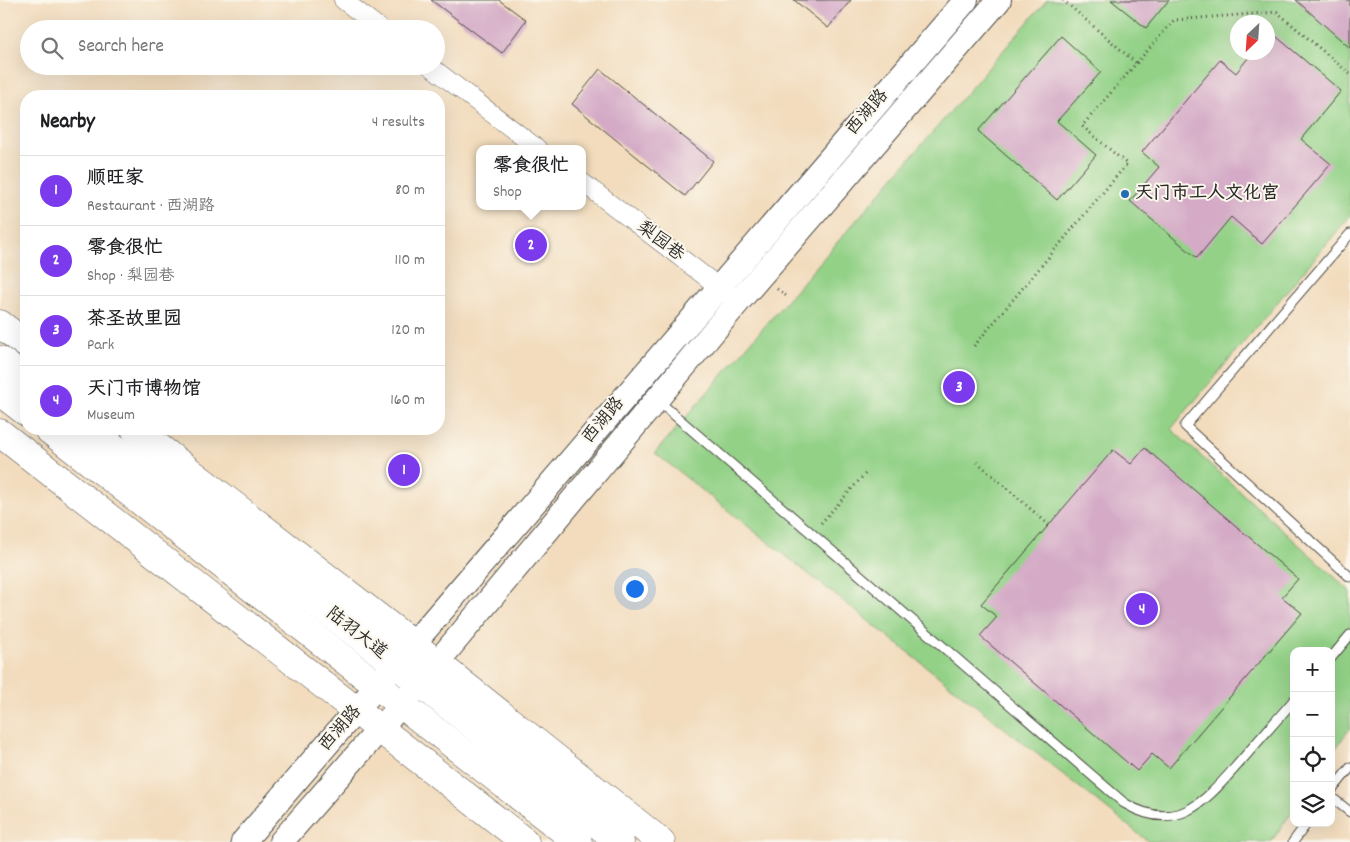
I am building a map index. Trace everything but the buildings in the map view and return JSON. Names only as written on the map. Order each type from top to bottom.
[{"type":"main road","name":"西湖路","points":[[282,842],[428,674],[738,302],[999,0]]},
{"type":"main road","name":"西湖路","points":[[243,842],[405,655],[961,2]]},
{"type":"main road","points":[[0,324],[20,339]]},
{"type":"main road","points":[[0,360],[20,375]]},
{"type":"main road","points":[[0,392],[20,407]]},
{"type":"main road","points":[[0,434],[524,842]]},
{"type":"main road","name":"陆羽大道","points":[[56,435],[578,842]]},
{"type":"main road","name":"陆羽大道","points":[[98,435],[405,655],[620,842]]},
{"type":"main road","points":[[142,435],[405,655]]},
{"type":"main road","points":[[428,674],[661,842]]},
{"type":"street","points":[[343,0],[369,20]]},
{"type":"street","points":[[442,75],[533,145]]},
{"type":"street","name":"梨园巷","points":[[586,185],[738,302]]},
{"type":"lane","points":[[1350,234],[1185,426],[1350,577]]},
{"type":"lane","points":[[657,400],[1124,803],[1136,811],[1162,817],[1176,815],[1199,805],[1290,704]]},
{"type":"lane","points":[[1335,653],[1350,635]]},
{"type":"lane","points":[[1335,786],[1350,768]]},
{"type":"lane","points":[[1335,800],[1350,812]]},
{"type":"lane","points":[[1292,842],[1304,827]]},
{"type":"path","points":[[1063,0],[1136,63]]},
{"type":"path","points":[[974,346],[1127,164],[1082,126],[1174,20],[1277,12],[1350,74]]},
{"type":"path","points":[[977,462],[1048,525]]},
{"type":"path","points":[[812,533],[865,474]]},
{"type":"green space","points":[[1047,0],[1350,0],[1350,216],[1171,429],[1350,591],[1350,728],[1335,749],[1335,647],[1290,647],[1290,815],[1271,842],[1149,842],[655,453]]},
{"type":"place","name":"天门市工人文化宫","points":[[1125,194]]},
{"type":"place","name":"零食很忙","points":[[531,245]]},
{"type":"place","name":"茶圣故里园","points":[[959,387]]},
{"type":"place","name":"顺旺家","points":[[404,470]]},
{"type":"place","name":"天门市博物馆","points":[[1142,609]]}]
